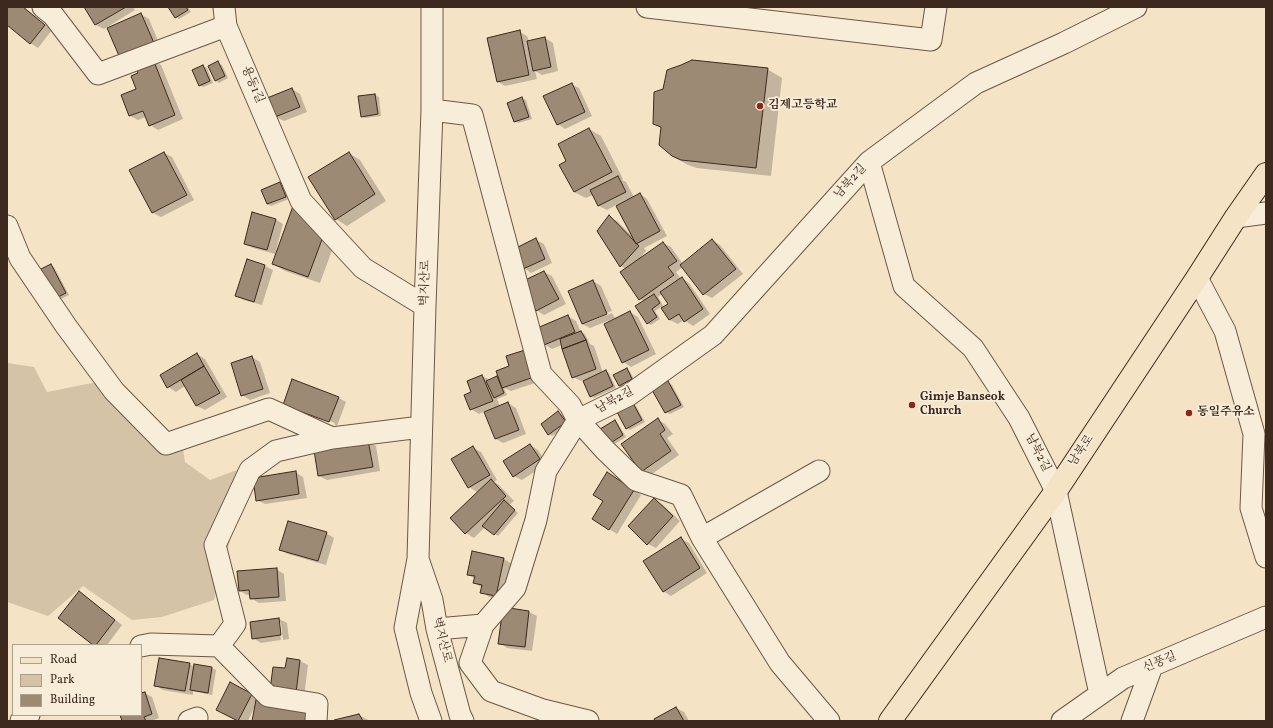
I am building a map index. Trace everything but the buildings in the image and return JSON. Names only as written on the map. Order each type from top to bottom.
[{"type":"main road","name":"남북로","points":[[890,721],[1056,491],[1236,217],[1266,174]]},
{"type":"street","name":"용동1길","points":[[43,7],[53,15],[98,74],[225,16],[301,201],[363,268],[424,306]]},
{"type":"street","name":"벽지산로","points":[[431,721],[420,693],[405,628],[418,559],[424,306],[432,110],[432,7]]},
{"type":"street","points":[[647,7],[930,40],[936,7]]},
{"type":"street","points":[[869,162],[976,83],[1064,43],[1136,7]]},
{"type":"street","points":[[432,110],[472,116],[541,374],[570,405],[578,420],[605,450],[636,480],[681,495],[702,538],[780,663],[829,721]]},
{"type":"street","name":"남북2길","points":[[578,420],[629,395],[713,335],[869,162]]},
{"type":"street","name":"남북2길","points":[[869,162],[904,286],[973,348],[1019,418],[1056,491],[1100,694]]},
{"type":"street","points":[[1236,217],[1266,213]]},
{"type":"street","points":[[7,226],[20,258],[66,326],[114,391],[166,444],[269,409],[332,438]]},
{"type":"street","points":[[1197,278],[1225,331],[1254,434],[1250,508],[1266,557]]},
{"type":"street","points":[[578,420],[546,471],[536,520],[515,588],[483,625],[470,663],[490,691],[543,710],[588,721]]},
{"type":"street","points":[[219,646],[235,624],[215,546],[250,470],[276,452],[332,438],[421,427]]},
{"type":"street","points":[[702,538],[819,471]]},
{"type":"street","name":"벽지산로","points":[[418,559],[432,600],[460,715],[463,721]]},
{"type":"street","name":"신풍길","points":[[1062,721],[1123,678],[1266,618]]},
{"type":"street","points":[[438,629],[483,625]]},
{"type":"street","points":[[142,646],[151,644],[219,646],[268,696],[318,704],[316,721]]},
{"type":"street","points":[[1132,721],[1152,666]]},
{"type":"green space","points":[[7,363],[34,367],[47,392],[97,382],[125,416],[152,445],[183,448],[185,462],[210,480],[242,468],[230,541],[214,600],[162,617],[132,620],[83,586],[48,616],[7,602]]},
{"type":"place","name":"김제고등학교","points":[[760,106]]},
{"type":"place","name":"Gimje Banseok Church","points":[[912,405]]},
{"type":"place","name":"동일주유소","points":[[1189,413]]}]
